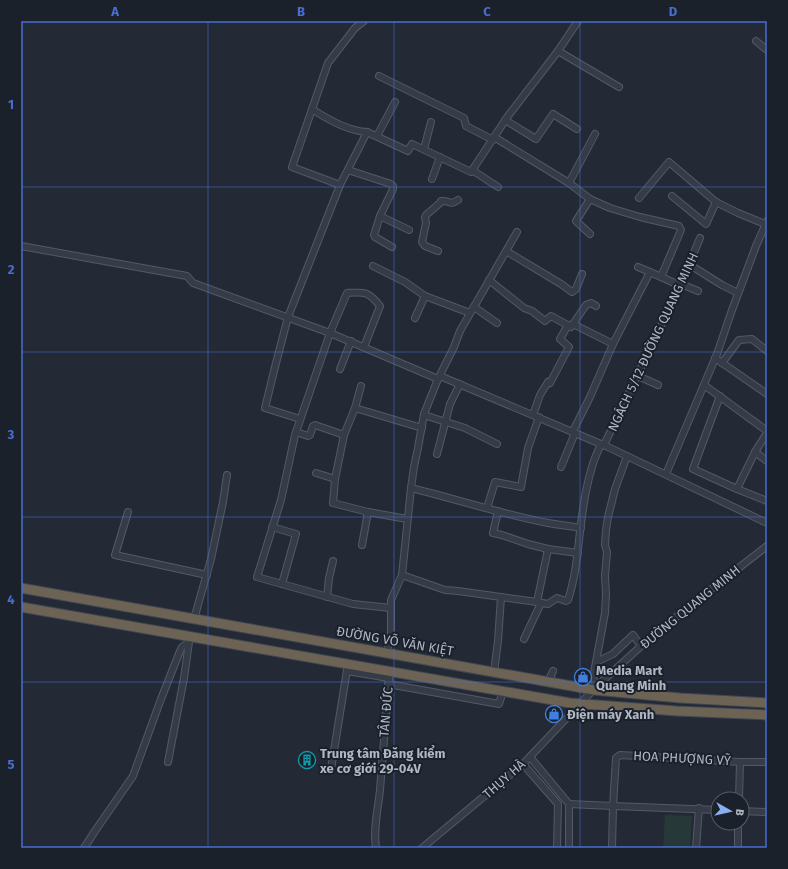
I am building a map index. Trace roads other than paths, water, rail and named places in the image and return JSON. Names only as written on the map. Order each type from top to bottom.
[{"type":"highway","name":"ĐƯỜNG VÕ VĂN KIỆT","points":[[21,588],[548,682],[680,698],[767,703]]},
{"type":"highway","points":[[21,607],[76,616],[189,640],[348,667],[389,678],[503,691],[570,703],[677,711],[767,715]]},
{"type":"highway","points":[[21,612],[76,616]]},
{"type":"street","points":[[340,185],[292,167],[328,63],[355,28],[364,21]]},
{"type":"street","points":[[472,170],[505,120],[558,51],[578,21]]},
{"type":"street","points":[[756,41],[767,50]]},
{"type":"street","points":[[558,51],[619,87]]},
{"type":"street","points":[[379,76],[464,118],[466,126],[494,138],[569,183],[590,199],[610,208],[679,226],[681,230],[661,277]]},
{"type":"street","points":[[377,136],[395,102]]},
{"type":"street","points":[[312,109],[334,122],[362,132],[367,132],[408,151],[412,144],[424,149],[471,172],[472,170],[498,187]]},
{"type":"street","points":[[505,120],[536,139],[553,114],[577,129]]},
{"type":"street","points":[[424,149],[431,122]]},
{"type":"street","points":[[300,419],[265,408],[274,367],[288,317],[340,185],[367,132]]},
{"type":"street","points":[[569,183],[595,134]]},
{"type":"street","points":[[432,179],[440,157]]},
{"type":"street","points":[[639,198],[669,162],[716,202],[738,213],[766,223],[738,293],[715,358],[666,474]]},
{"type":"street","points":[[348,170],[391,184],[393,186],[380,216],[374,235],[374,237],[392,247]]},
{"type":"street","points":[[672,196],[706,224],[716,202]]},
{"type":"street","points":[[590,199],[576,221],[590,234]]},
{"type":"street","points":[[438,251],[425,246],[422,242],[426,224],[425,217],[440,204],[441,201],[445,200],[453,203],[458,200]]},
{"type":"street","points":[[380,216],[409,230]]},
{"type":"street","points":[[387,653],[390,632],[391,600],[402,575],[411,488],[424,415],[460,331],[517,232]]},
{"type":"street","name":"NGÁCH 5/12 ĐƯỜNG QUANG MINH","points":[[539,603],[548,604],[557,598],[566,601],[568,600],[574,577],[583,509],[592,466],[638,376],[690,265],[700,238]]},
{"type":"street","points":[[21,246],[187,276],[193,283],[330,333],[539,417],[666,474],[767,523]]},
{"type":"street","points":[[506,251],[572,292],[576,289],[582,274]]},
{"type":"street","points":[[690,265],[738,293]]},
{"type":"street","points":[[373,266],[405,282],[425,296],[470,313]]},
{"type":"street","points":[[638,267],[698,291]]},
{"type":"street","points":[[562,467],[574,432],[613,344],[650,272]]},
{"type":"street","points":[[489,280],[524,308],[532,311],[545,320],[551,316],[613,344]]},
{"type":"street","points":[[364,347],[380,306],[374,298],[364,292],[347,293],[330,333],[300,419],[281,500],[257,577],[353,604],[391,608]]},
{"type":"street","points":[[415,318],[425,296]]},
{"type":"street","points":[[532,415],[540,395],[548,382],[550,383],[569,347],[560,339],[586,305],[591,303],[596,306]]},
{"type":"street","points":[[474,307],[497,323]]},
{"type":"street","points":[[722,363],[739,340],[752,339],[767,351]]},
{"type":"street","points":[[340,369],[351,342]]},
{"type":"street","points":[[715,358],[767,394]]},
{"type":"street","points":[[638,376],[658,385]]},
{"type":"street","points":[[437,454],[450,404],[460,384]]},
{"type":"street","points":[[704,385],[767,432],[755,452],[737,489]]},
{"type":"street","points":[[361,386],[355,408],[344,435],[335,479],[333,503],[368,512],[407,518]]},
{"type":"street","points":[[720,396],[693,469],[767,501]]},
{"type":"street","points":[[355,408],[422,428]]},
{"type":"street","points":[[424,415],[465,428],[497,444]]},
{"type":"street","points":[[487,508],[495,482],[521,487],[528,448],[539,417]]},
{"type":"street","points":[[296,432],[310,436],[313,426],[315,425],[344,435]]},
{"type":"street","points":[[755,452],[767,461]]},
{"type":"street","points":[[595,688],[593,678],[603,624],[606,594],[605,576],[608,552],[605,545],[606,530],[615,489],[627,456]]},
{"type":"street","points":[[316,473],[335,479]]},
{"type":"street","points":[[194,618],[214,545],[227,475]]},
{"type":"street","points":[[411,488],[548,523],[581,528]]},
{"type":"street","points":[[498,511],[493,533],[548,549],[578,553]]},
{"type":"street","points":[[128,512],[115,555],[207,575]]},
{"type":"street","points":[[362,545],[368,512]]},
{"type":"street","points":[[272,527],[296,534],[282,584]]},
{"type":"street","name":"ĐƯỜNG QUANG MINH","points":[[581,703],[595,688],[641,646],[767,546]]},
{"type":"street","points":[[524,639],[539,603],[548,549]]},
{"type":"street","points":[[327,597],[333,561]]},
{"type":"street","points":[[402,575],[446,590],[539,603]]},
{"type":"street","points":[[494,672],[501,597]]},
{"type":"street","points":[[596,662],[613,654],[633,635],[641,646]]},
{"type":"street","points":[[168,762],[184,678],[189,640]]},
{"type":"street","points":[[84,848],[133,776],[160,699],[180,651],[189,640]]},
{"type":"street","points":[[331,769],[348,667]]},
{"type":"street","points":[[548,682],[553,671]]},
{"type":"street","points":[[389,678],[499,704],[503,691]]},
{"type":"street","name":"TÂN ĐỨC","points":[[376,848],[377,813],[389,678]]},
{"type":"street","name":"THỤY HÀ","points":[[422,848],[523,764],[581,703]]},
{"type":"street","name":"HOA PHƯỢNG VỸ","points":[[612,848],[616,758],[620,755],[740,762],[767,762]]},
{"type":"street","points":[[530,757],[569,804],[569,848]]},
{"type":"street","points":[[739,791],[740,762]]},
{"type":"street","points":[[523,764],[558,804],[557,848]]},
{"type":"street","points":[[569,804],[710,809]]},
{"type":"street","points":[[696,848],[699,808]]},
{"type":"street","points":[[750,811],[767,812]]},
{"type":"street","points":[[738,831],[738,848]]},
{"type":"place","name":"Media Mart Quang Minh","points":[[583,677]]},
{"type":"place","name":"Điện máy Xanh","points":[[554,714]]},
{"type":"place","name":"Trung tâm Đăng kiểm xe cơ giới 29-04V","points":[[307,760]]}]
